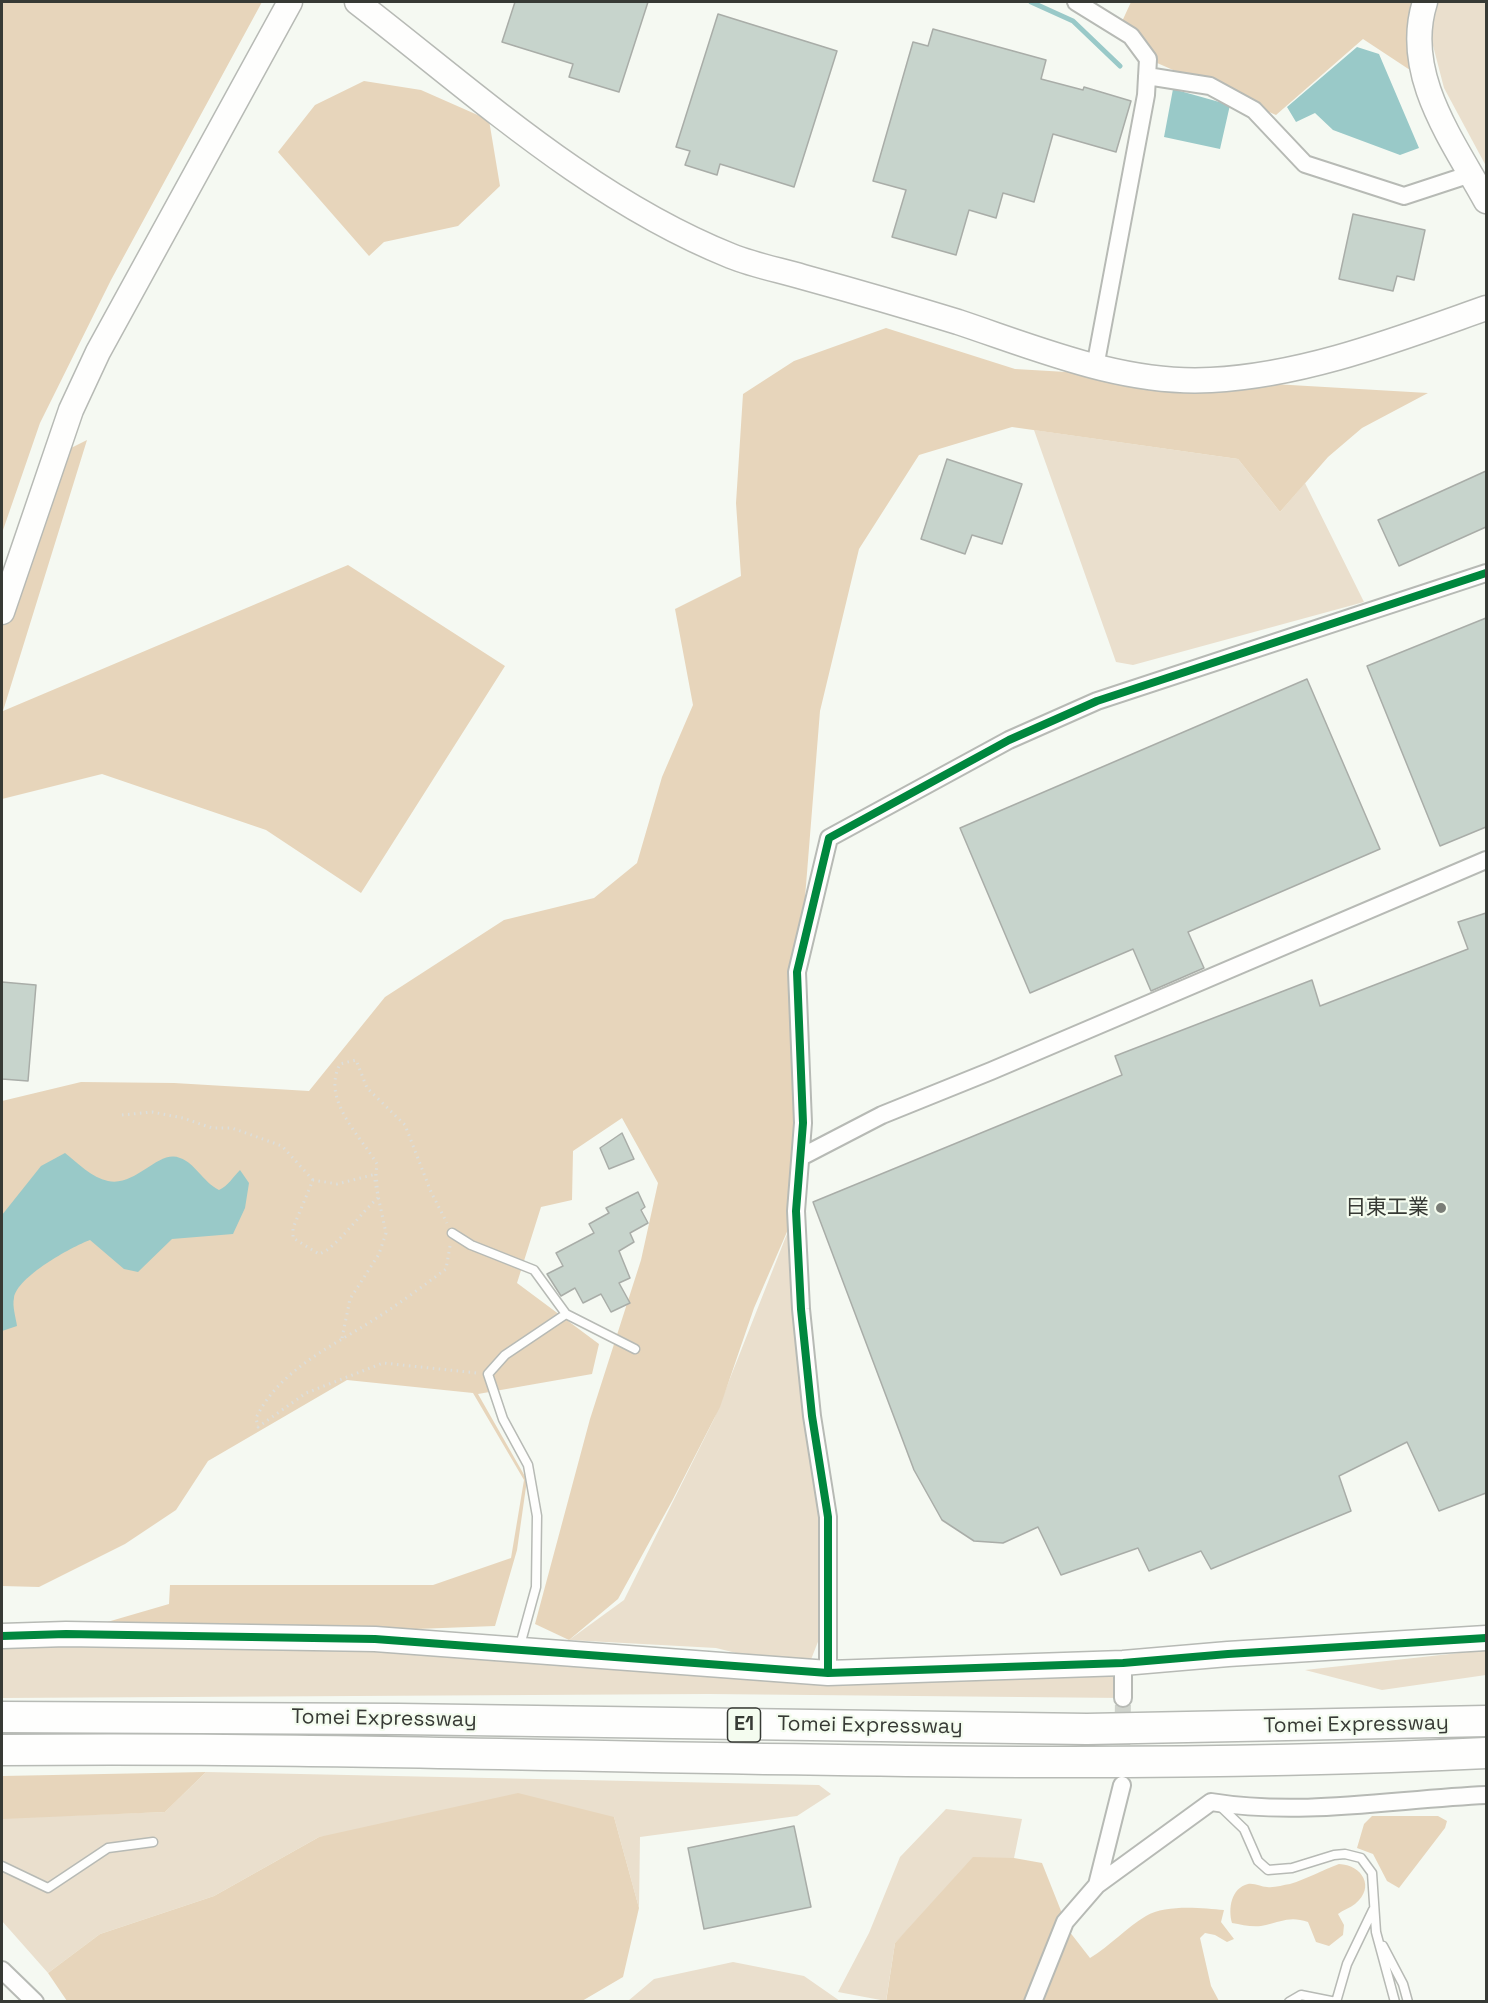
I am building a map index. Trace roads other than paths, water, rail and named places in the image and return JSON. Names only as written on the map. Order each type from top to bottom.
[{"type":"highway","name":"Tomei Expressway","points":[[2,1718],[387,1719],[1087,1729],[1486,1721]]},
{"type":"highway","name":"Tomei Expressway","points":[[2,1750],[1089,1761],[1486,1753]]},
{"type":"street","points":[[2,612],[75,400],[98,352],[290,2]]},
{"type":"street","points":[[357,2],[557,157],[627,204],[732,257],[908,306],[1095,367],[1171,378],[1209,380],[1275,373],[1375,347],[1486,308]]},
{"type":"street","points":[[1076,2],[1131,36],[1148,59],[1146,96],[1095,367]]},
{"type":"street","points":[[1425,2],[1421,13],[1419,46],[1424,77],[1434,107],[1486,201]]},
{"type":"street","points":[[1148,76],[1210,86],[1254,110],[1305,164],[1404,196],[1471,174]]},
{"type":"street","points":[[828,1673],[828,1517],[812,1416],[801,1309],[796,1211],[803,1123],[797,972],[829,838],[1009,740],[1097,701],[1486,573]]},
{"type":"street","points":[[801,1156],[882,1115],[1002,1067],[1486,861]]},
{"type":"street","points":[[2,1636],[66,1634],[375,1639],[828,1673],[1124,1663],[1228,1654],[1486,1638]]},
{"type":"street","points":[[1123,1698],[1124,1663]]},
{"type":"street","points":[[1097,1885],[1122,1785]]},
{"type":"street","points":[[1033,2001],[1065,1922],[1097,1885],[1143,1854],[1188,1816],[1211,1802],[1248,1807],[1329,1807],[1486,1795]]},
{"type":"street","points":[[2,1970],[33,2001]]},
{"type":"lane","points":[[452,1233],[471,1245],[534,1270],[566,1314],[635,1349]]},
{"type":"lane","points":[[519,1649],[536,1587],[537,1516],[528,1465],[503,1419],[488,1374],[506,1355],[566,1314]]},
{"type":"lane","points":[[1217,1803],[1244,1829],[1258,1861],[1268,1870],[1292,1868],[1334,1855],[1345,1854],[1360,1858],[1372,1873],[1376,1932],[1395,2001]]},
{"type":"lane","points":[[2,1866],[48,1888],[108,1848],[153,1842]]},
{"type":"lane","points":[[1288,2001],[1301,1995],[1336,2001],[1347,1964],[1373,1910]]},
{"type":"lane","points":[[1376,1932],[1403,1984],[1408,2001]]},
{"type":"water","points":[[1357,47],[1379,54],[1419,148],[1400,155],[1333,130],[1315,113],[1296,122],[1287,107]]},
{"type":"water","points":[[1173,89],[1230,105],[1220,149],[1164,137]]},
{"type":"water","points":[[65,1153],[91,1173],[108,1181],[128,1179],[155,1163],[172,1157],[185,1160],[219,1190],[228,1184],[240,1170],[249,1183],[245,1208],[233,1234],[172,1239],[138,1272],[124,1269],[90,1240],[71,1249],[34,1272],[24,1281],[14,1298],[17,1326],[2,1331],[2,1215],[41,1166]]},
{"type":"waterway","points":[[1031,2],[1073,21],[1120,66]]},
{"type":"tunnel","points":[[1122,1769],[1123,1698]]},
{"type":"place","name":"日東工業","points":[[1441,1208]]}]
